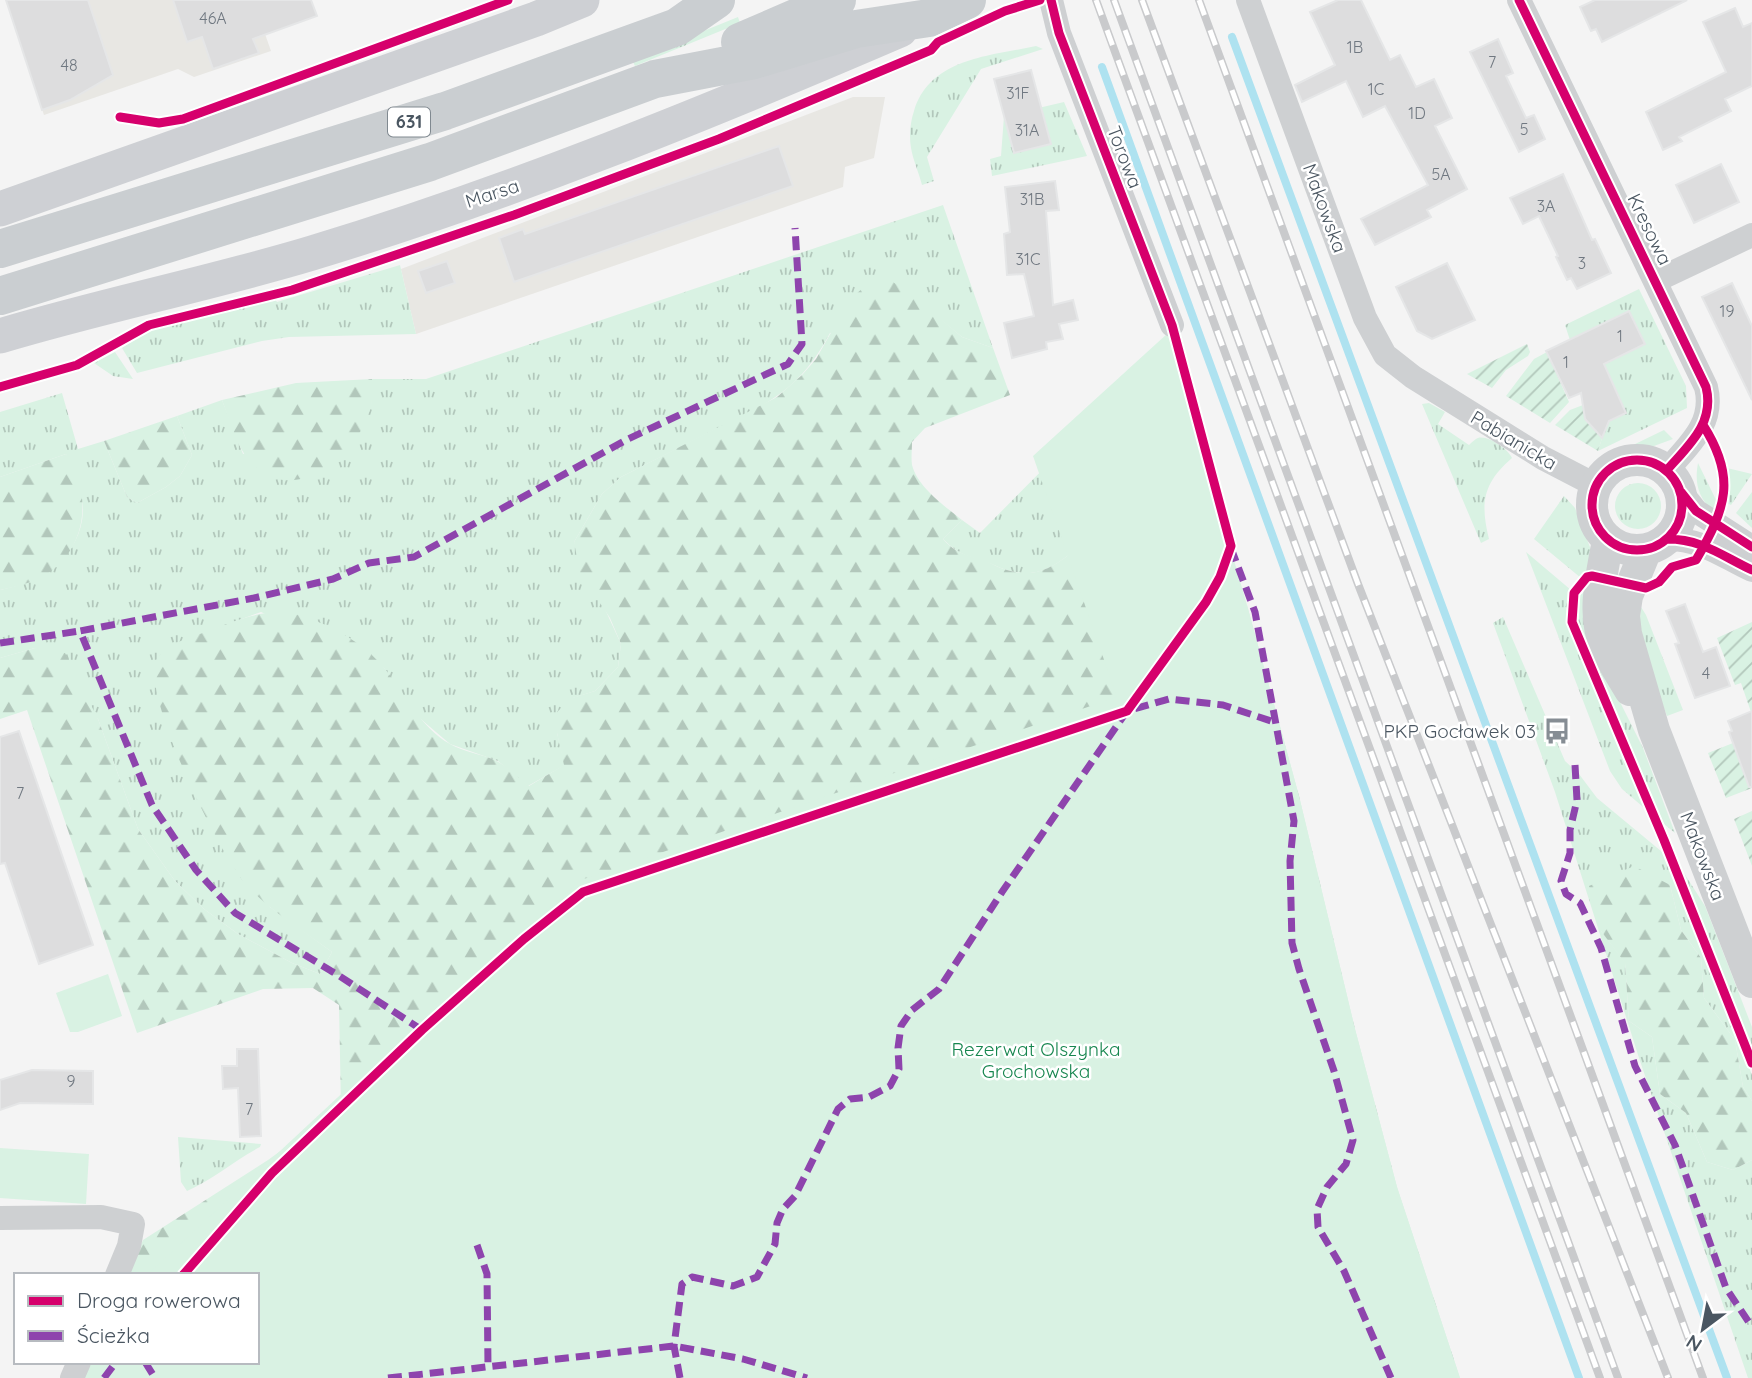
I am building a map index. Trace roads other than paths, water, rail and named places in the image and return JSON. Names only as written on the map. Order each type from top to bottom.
[{"type":"main road","points":[[0,209],[523,24],[582,0]]},
{"type":"main road","points":[[677,27],[716,0]]},
{"type":"main road","name":"631","points":[[0,250],[445,111],[677,27],[733,0]]},
{"type":"main road","name":"631","points":[[0,296],[430,162],[655,79],[837,0]]},
{"type":"main road","name":"Marsa","points":[[0,336],[311,253],[532,180],[751,95],[967,0]]},
{"type":"main road","points":[[655,79],[754,60],[856,29],[929,18]]},
{"type":"street","name":"Torowa","points":[[1051,0],[1059,33],[1171,325]]},
{"type":"street","name":"Makowska","points":[[1248,0],[1374,337],[1385,355],[1435,392]]},
{"type":"street","name":"Kresowa","points":[[1518,0],[1706,387],[1709,398],[1707,418],[1674,481]]},
{"type":"street","points":[[1655,281],[1752,234]]},
{"type":"street","name":"Pabianicka","points":[[1435,392],[1543,458],[1595,485]]},
{"type":"street","points":[[1752,547],[1696,511],[1674,481],[1647,460],[1624,460],[1605,472],[1595,485],[1591,504],[1593,517],[1608,540],[1626,549],[1685,539],[1704,545],[1752,570]]},
{"type":"street","points":[[1657,545],[1676,530],[1684,509],[1674,481]]},
{"type":"street","name":"Makowska","points":[[1608,540],[1598,611],[1600,628],[1605,647],[1654,730]]},
{"type":"street","name":"Makowska","points":[[1657,545],[1627,596],[1624,616],[1626,634],[1654,730],[1752,982]]},
{"type":"street","points":[[0,1218],[101,1217],[133,1224],[129,1246],[118,1273]]},
{"type":"waterway","points":[[1232,37],[1727,1378]]},
{"type":"waterway","points":[[1102,67],[1579,1378]]},
{"type":"railway","points":[[1096,0],[1600,1378]]},
{"type":"railway","points":[[1114,0],[1618,1378]]},
{"type":"railway","points":[[1142,0],[1358,584],[1668,1378]]},
{"type":"railway","points":[[1199,0],[1703,1378]]},
{"type":"place","name":"PKP Gocławek 03","points":[[1557,731]]},
{"type":"park label","name":"Rezerwat Olszynka Grochowska","points":[[1036,1060]]}]
